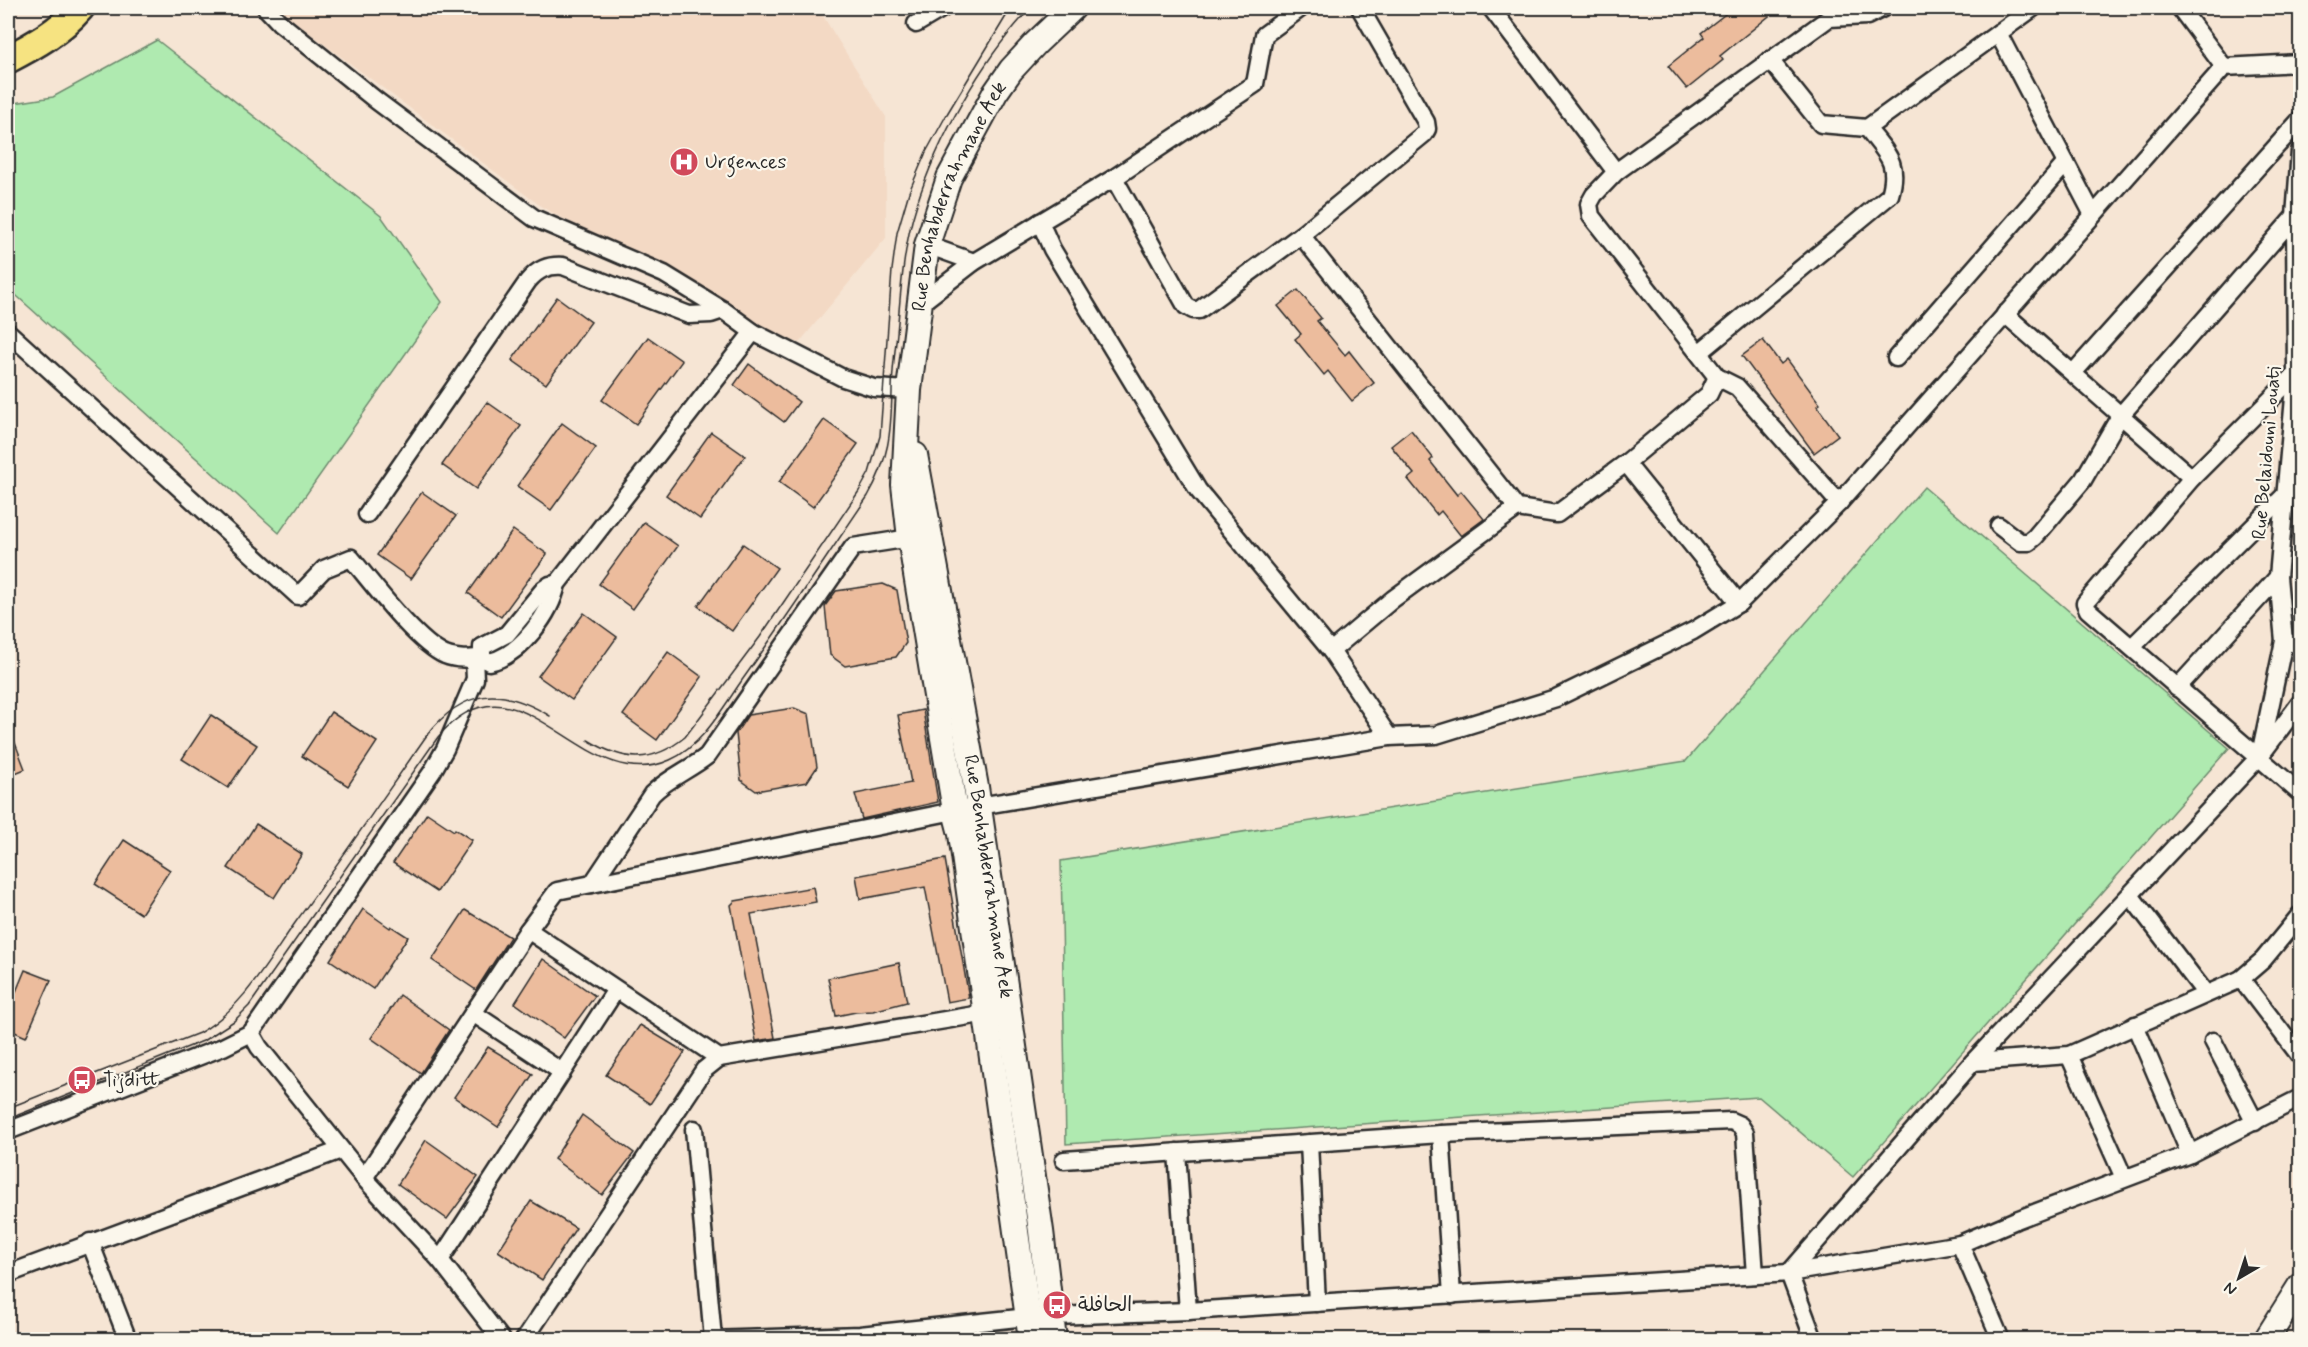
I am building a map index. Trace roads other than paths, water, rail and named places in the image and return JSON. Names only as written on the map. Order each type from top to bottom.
[{"type":"main road","points":[[8,59],[41,42],[80,8]]},
{"type":"main road","name":"Rue Benhabderrahmane Aek","points":[[1030,1328],[962,834],[955,811],[910,538],[904,485],[909,390],[927,245],[937,207],[949,178],[995,93],[1011,69],[1073,8]]},
{"type":"main road","name":"Rue Benhabderrahmane Aek","points":[[908,414],[979,806],[1053,1328]]},
{"type":"main road","points":[[2266,1340],[2301,1286]]},
{"type":"street","points":[[266,8],[280,23],[377,101],[534,218],[664,274],[723,310],[753,332],[843,378],[874,388],[909,390]]},
{"type":"street","points":[[916,24],[944,8]]},
{"type":"street","points":[[921,303],[974,262],[1114,178],[1255,84],[1264,35],[1301,8]]},
{"type":"street","points":[[1114,178],[1186,306],[1199,310],[1301,235],[1424,134],[1427,129],[1426,122],[1360,8]]},
{"type":"street","points":[[1491,8],[1616,172]]},
{"type":"street","points":[[1839,503],[1737,387],[1717,377],[1591,216],[1589,204],[1594,195],[1616,172],[1770,60],[1830,13],[1867,16],[1882,8]]},
{"type":"street","points":[[1770,60],[1821,124],[1867,128],[2033,8]]},
{"type":"street","points":[[2180,8],[2224,67]]},
{"type":"street","points":[[1998,33],[2092,213]]},
{"type":"street","points":[[364,1178],[528,930],[557,891],[979,806],[1389,737],[1436,735],[1556,698],[1693,631],[1739,603],[1839,503],[2092,213],[2224,67],[2301,63]]},
{"type":"street","points":[[2073,373],[2301,120]]},
{"type":"street","points":[[1699,353],[1890,195],[1894,180],[1892,160],[1867,128]]},
{"type":"street","name":"Rue Belaidouni Louati","points":[[2260,756],[2284,641],[2278,577],[2284,496],[2298,372],[2298,270],[2295,216],[2301,152]]},
{"type":"street","points":[[1896,358],[2066,164]]},
{"type":"street","points":[[1999,526],[2020,542],[2029,542],[2035,537],[2083,480],[2120,416],[2295,216]]},
{"type":"street","points":[[1040,222],[1052,249],[1197,490],[1331,651],[1389,737]]},
{"type":"street","points":[[1301,235],[1517,508],[1557,514],[1626,463],[1709,394],[1717,377]]},
{"type":"street","points":[[927,245],[974,262]]},
{"type":"street","points":[[367,514],[528,281],[540,269],[555,265],[563,266],[689,315],[711,315],[723,310]]},
{"type":"street","points":[[2005,314],[2192,478]]},
{"type":"street","points":[[8,332],[298,596],[324,570],[351,558],[404,620],[430,644],[445,655],[478,658]]},
{"type":"street","points":[[8,1131],[223,1047],[251,1033],[432,772],[445,749],[475,679],[478,658],[483,647],[507,633],[544,589],[557,584],[753,332]]},
{"type":"street","points":[[2298,372],[2192,478],[2085,603],[2088,610],[2301,793]]},
{"type":"street","points":[[1626,463],[1739,603]]},
{"type":"street","points":[[2132,646],[2284,496]]},
{"type":"street","points":[[1331,651],[1393,599],[1517,508]]},
{"type":"street","points":[[592,884],[652,794],[663,783],[695,766],[707,756],[853,547],[910,538]]},
{"type":"street","points":[[2177,688],[2278,577]]},
{"type":"street","points":[[2284,641],[2301,645]]},
{"type":"street","points":[[1789,1273],[1973,1062],[2260,756],[2301,704]]},
{"type":"street","points":[[2130,895],[2206,994]]},
{"type":"street","points":[[1973,1062],[2069,1055],[2241,979],[2263,960],[2301,915]]},
{"type":"street","points":[[528,930],[719,1058]]},
{"type":"street","points":[[2241,979],[2301,1056]]},
{"type":"street","points":[[440,1260],[615,990]]},
{"type":"street","points":[[473,1013],[562,1072]]},
{"type":"street","points":[[524,1340],[704,1070],[719,1058],[987,1013]]},
{"type":"street","points":[[2135,1025],[2190,1154]]},
{"type":"street","points":[[251,1033],[259,1047],[341,1150],[440,1260],[502,1340]]},
{"type":"street","points":[[2213,1041],[2255,1122]]},
{"type":"street","points":[[2069,1055],[2124,1178]]},
{"type":"street","points":[[708,1340],[860,1337],[1053,1328],[1188,1311],[1789,1273],[1960,1244],[2190,1154],[2301,1098]]},
{"type":"street","points":[[1064,1160],[1441,1134],[1731,1121],[1740,1125],[1745,1133],[1755,1275]]},
{"type":"street","points":[[694,1129],[713,1339]]},
{"type":"street","points":[[1441,1134],[1452,1295]]},
{"type":"street","points":[[1309,1143],[1317,1303]]},
{"type":"street","points":[[8,1274],[341,1150]]},
{"type":"street","points":[[1177,1152],[1188,1311]]},
{"type":"street","points":[[90,1242],[128,1340]]},
{"type":"street","points":[[1960,1244],[2001,1340]]},
{"type":"street","points":[[1789,1273],[1814,1340]]},
{"type":"tram line","points":[[588,740],[614,753],[638,757],[661,752],[685,737],[760,637],[859,491],[869,473],[880,436],[892,270],[897,233],[909,192],[926,152],[947,114],[1011,8]]},
{"type":"tram line","points":[[8,1119],[203,1041],[234,1021],[249,1006],[438,737],[468,712],[496,705],[524,712],[608,760],[638,767],[670,760],[693,745],[721,711],[792,609],[875,483],[885,458],[890,433],[893,370],[903,269],[916,207],[936,154],[963,101],[995,51],[1031,8]]},
{"type":"tram line","points":[[8,1108],[199,1033],[228,1011],[264,969],[427,735],[455,708],[469,700],[499,696],[532,706],[550,716]]},
{"type":"place","name":"Urgences","points":[[684,162]]},
{"type":"place","name":"Tijditt","points":[[82,1080]]},
{"type":"place","name":"الحافلة","points":[[1057,1305]]}]
